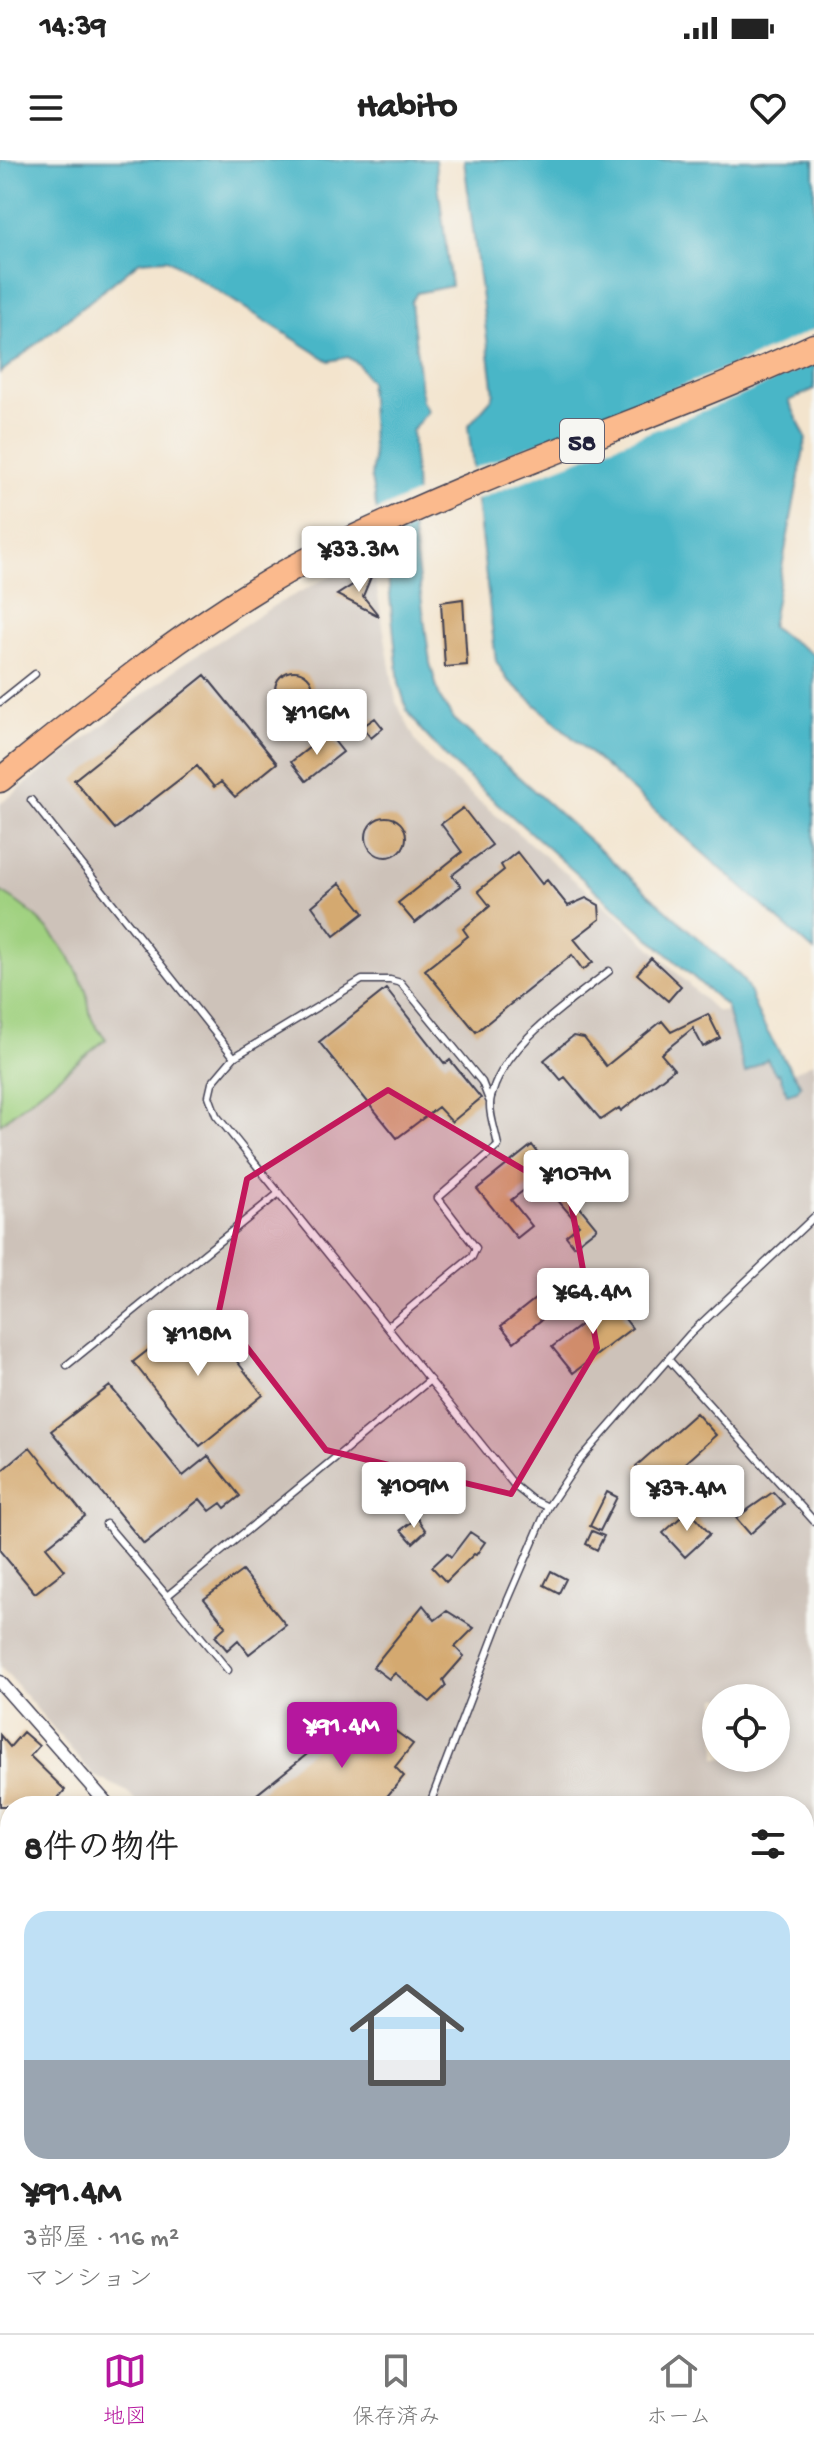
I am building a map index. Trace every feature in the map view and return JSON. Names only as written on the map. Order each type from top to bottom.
[{"type":"highway","name":"58","points":[[0,780],[109,692],[224,609],[290,569],[492,476],[678,405],[814,346]]},
{"type":"street","points":[[0,1682],[100,1796]]},
{"type":"lane","points":[[0,702],[35,674]]},
{"type":"lane","points":[[31,800],[234,1057]]},
{"type":"lane","points":[[489,1100],[502,1070],[521,1044],[609,971]]},
{"type":"lane","points":[[387,1327],[472,1257],[476,1248],[438,1198],[498,1146],[489,1100],[482,1082],[401,983],[362,980],[234,1057],[212,1083],[209,1096],[216,1115],[515,1486],[548,1507]]},
{"type":"lane","points":[[67,1365],[279,1193]]},
{"type":"lane","points":[[433,1796],[507,1602],[548,1507],[579,1461],[668,1359],[814,1217]]},
{"type":"lane","points":[[668,1359],[814,1521]]},
{"type":"lane","points":[[167,1596],[430,1380]]},
{"type":"lane","points":[[106,1524],[228,1670]]},
{"type":"highlighted area","points":[[388,1090],[570,1197],[597,1348],[511,1494],[326,1450],[219,1311],[247,1179]]},
{"type":"shaded area","points":[[371,555],[396,702],[417,743],[432,762],[621,919],[716,1011],[728,1012],[735,1033],[767,1059],[779,1073],[787,1093],[801,1085],[792,1073],[814,1062],[814,1796],[131,1796],[94,1776],[0,1666],[0,804],[180,666],[275,605]]},
{"type":"green space","points":[[0,891],[40,920],[61,944],[85,988],[93,1022],[106,1039],[0,1124]]},
{"type":"water","points":[[0,160],[435,160],[451,286],[417,293],[411,302],[422,401],[428,411],[412,431],[416,493],[412,528],[430,663],[440,698],[453,718],[741,977],[769,1036],[801,1085],[797,1091],[787,1094],[779,1073],[776,1074],[767,1059],[745,1073],[726,1006],[453,764],[407,710],[399,683],[387,567],[371,478],[369,381],[358,364],[348,357],[329,361],[167,259],[140,261],[0,373]]},
{"type":"water","points":[[464,160],[814,160],[814,389],[789,401],[806,438],[771,627],[814,655],[814,951],[507,679],[496,661],[468,426],[494,393]]},
{"type":"pier","points":[[814,329],[814,363],[734,399],[473,501],[469,470],[739,363]]},
{"type":"pier","points":[[420,491],[416,526],[379,544],[373,512]]},
{"type":"building","points":[[373,572],[363,596],[379,616],[337,595]]},
{"type":"building","points":[[463,599],[467,665],[445,667],[441,602]]},
{"type":"building","points":[[294,671],[307,677],[313,690],[307,703],[294,709],[281,703],[275,690],[281,677]]},
{"type":"building","points":[[205,675],[277,763],[235,797],[221,782],[214,787],[197,766],[115,829],[74,780]]},
{"type":"building","points":[[354,694],[361,700],[359,711],[348,704],[348,698]]},
{"type":"building","points":[[375,718],[383,728],[371,738],[362,727]]},
{"type":"building","points":[[328,733],[343,752],[306,781],[291,762]]},
{"type":"building","points":[[463,808],[492,845],[452,875],[461,886],[415,923],[398,903],[462,852],[441,824]]},
{"type":"building","points":[[386,817],[400,823],[406,837],[400,851],[386,857],[372,851],[366,837],[372,823]]},
{"type":"building","points":[[517,852],[542,884],[547,880],[568,906],[586,898],[599,905],[600,919],[574,939],[593,962],[583,970],[572,955],[476,1032],[425,970],[468,936],[463,929],[490,906],[478,891],[504,870],[501,865]]},
{"type":"building","points":[[340,883],[364,913],[334,936],[312,906]]},
{"type":"building","points":[[651,958],[681,986],[668,1001],[637,974]]},
{"type":"building","points":[[386,989],[445,1064],[450,1060],[481,1098],[452,1122],[438,1107],[397,1138],[319,1042]]},
{"type":"building","points":[[708,1014],[720,1038],[703,1047],[693,1028],[661,1054],[674,1069],[621,1111],[619,1108],[601,1120],[565,1077],[561,1080],[544,1060],[573,1036],[584,1038],[606,1066],[662,1021],[671,1032]]},
{"type":"building","points":[[532,1145],[551,1170],[511,1200],[532,1226],[517,1238],[477,1189]]},
{"type":"building","points":[[565,1189],[597,1228],[574,1246],[566,1236],[579,1225],[555,1197]]},
{"type":"building","points":[[554,1284],[567,1299],[514,1342],[501,1326]]},
{"type":"building","points":[[616,1298],[626,1312],[622,1315],[632,1328],[573,1373],[552,1347]]},
{"type":"building","points":[[198,1311],[263,1395],[200,1446],[133,1362]]},
{"type":"building","points":[[110,1386],[183,1476],[208,1456],[240,1496],[225,1508],[221,1503],[210,1511],[200,1499],[144,1544],[51,1431]]},
{"type":"building","points":[[696,1413],[716,1435],[656,1489],[636,1466]]},
{"type":"building","points":[[30,1447],[85,1516],[46,1547],[65,1570],[35,1593],[0,1551],[0,1472]]},
{"type":"building","points":[[607,1492],[617,1497],[600,1531],[590,1526]]},
{"type":"building","points":[[773,1492],[784,1504],[750,1534],[736,1518]]},
{"type":"building","points":[[689,1510],[710,1534],[685,1557],[663,1533]]},
{"type":"building","points":[[417,1518],[426,1531],[413,1543],[401,1530]]},
{"type":"building","points":[[592,1531],[604,1536],[597,1550],[586,1544]]},
{"type":"building","points":[[470,1532],[485,1542],[476,1555],[446,1582],[432,1567],[447,1553],[451,1557]]},
{"type":"building","points":[[242,1571],[286,1625],[249,1654],[238,1640],[227,1650],[215,1636],[226,1626],[204,1599]]},
{"type":"building","points":[[551,1571],[566,1579],[559,1593],[544,1585]]},
{"type":"building","points":[[423,1605],[435,1620],[447,1611],[474,1628],[455,1647],[464,1656],[443,1680],[446,1686],[430,1702],[395,1673],[389,1679],[373,1667]]},
{"type":"building","points":[[365,1709],[413,1744],[395,1767],[404,1776],[387,1796],[255,1796],[335,1732],[339,1738]]},
{"type":"building","points":[[23,1732],[39,1746],[30,1756],[65,1790],[60,1796],[0,1796],[0,1735],[10,1747]]}]
